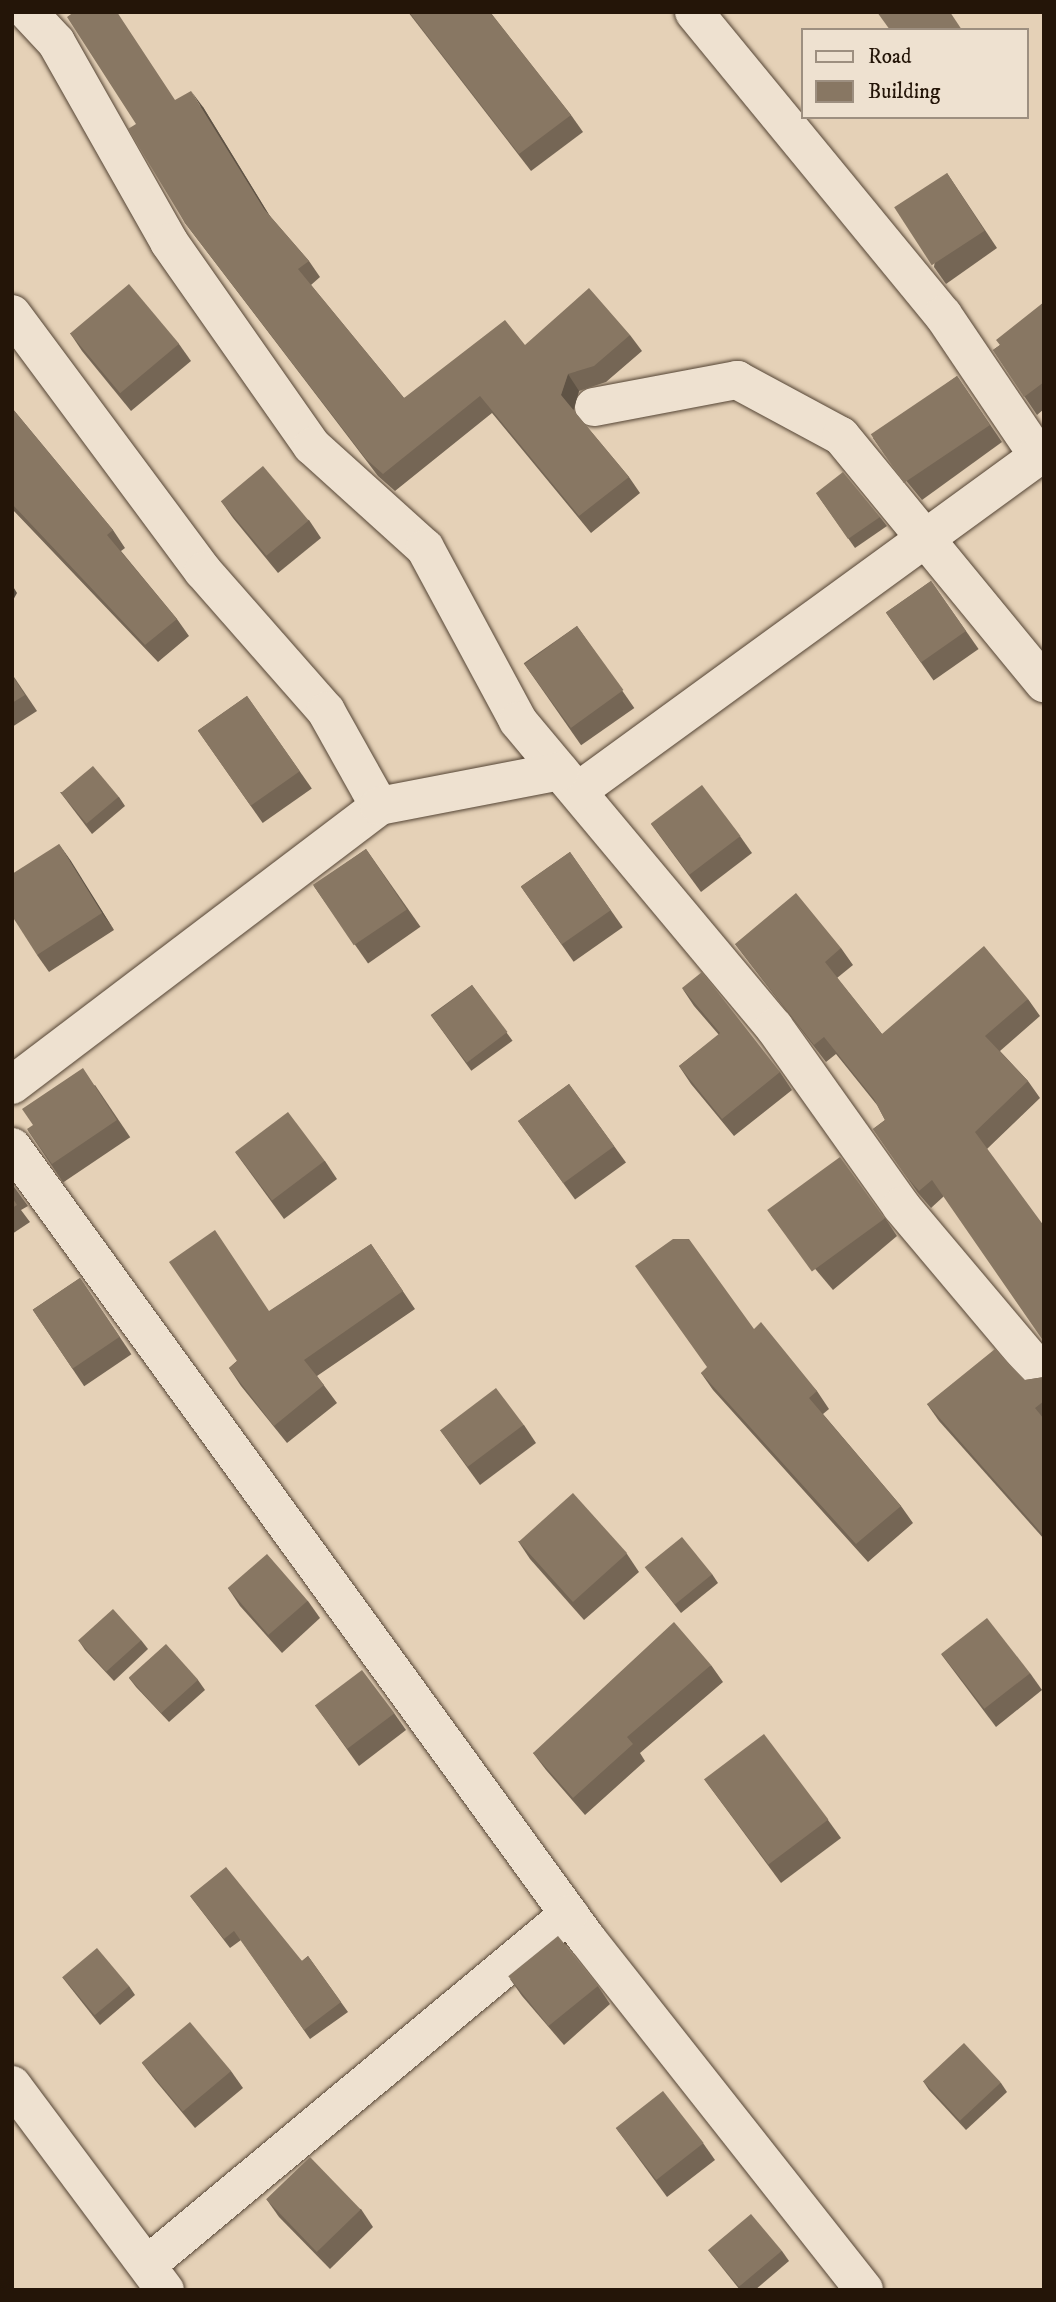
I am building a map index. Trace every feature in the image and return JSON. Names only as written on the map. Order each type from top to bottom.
[{"type":"street","points":[[28,12],[57,42],[169,242],[312,446],[425,548],[519,722],[774,1027],[901,1206],[1044,1376]]},
{"type":"street","points":[[12,1086],[379,806],[569,781],[929,536],[1041,454],[943,315],[694,12]]},
{"type":"street","points":[[12,314],[202,571],[327,711],[379,806]]},
{"type":"street","points":[[594,407],[737,380],[841,436],[929,536],[1044,683]]},
{"type":"street","points":[[12,1147],[569,1914],[864,2290]]},
{"type":"street","points":[[12,2085],[156,2277],[569,1914]]},
{"type":"building","points":[[74,12],[117,12],[175,100],[191,91],[264,209],[309,261],[298,269],[404,398],[505,320],[525,345],[589,288],[630,335],[594,366],[568,374],[561,395],[629,477],[579,516],[480,396],[383,474],[366,459],[185,223],[128,129],[136,124],[67,17]]},
{"type":"building","points":[[409,12],[490,12],[571,115],[519,154]]},
{"type":"building","points":[[877,12],[950,12],[961,28],[889,28]]},
{"type":"building","points":[[947,173],[985,231],[932,265],[894,207]]},
{"type":"building","points":[[129,284],[179,344],[120,393],[70,333]]},
{"type":"building","points":[[1044,302],[1044,382],[1024,397],[993,350],[1000,345],[996,340]]},
{"type":"building","points":[[957,376],[990,425],[904,483],[871,434]]},
{"type":"building","points":[[12,408],[113,530],[107,535],[177,619],[145,645],[12,504]]},
{"type":"building","points":[[263,466],[309,520],[267,556],[221,501]]},
{"type":"building","points":[[843,472],[880,517],[848,539],[816,493]]},
{"type":"building","points":[[931,581],[966,631],[921,663],[886,613]]},
{"type":"building","points":[[577,626],[623,690],[571,728],[524,664]]},
{"type":"building","points":[[12,675],[25,695],[12,703]]},
{"type":"building","points":[[247,696],[300,771],[251,806],[198,730]]},
{"type":"building","points":[[93,766],[119,797],[87,824],[61,793]]},
{"type":"building","points":[[702,785],[741,836],[689,875],[651,824]]},
{"type":"building","points":[[59,844],[102,913],[37,955],[12,916],[12,874]]},
{"type":"building","points":[[366,849],[407,910],[354,945],[313,885]]},
{"type":"building","points":[[570,852],[611,910],[562,945],[521,886]]},
{"type":"building","points":[[796,893],[841,948],[825,962],[882,1034],[984,946],[1028,999],[985,1036],[1028,1081],[975,1132],[1044,1226],[1044,1342],[932,1180],[919,1191],[873,1129],[885,1120],[874,1099],[824,1037],[814,1045],[735,944]]},
{"type":"building","points":[[702,972],[780,1072],[722,1119],[679,1066],[720,1033],[682,988]]},
{"type":"building","points":[[472,985],[508,1032],[467,1063],[431,1016]]},
{"type":"building","points":[[83,1068],[117,1120],[52,1164],[27,1129],[33,1125],[22,1109]]},
{"type":"building","points":[[569,1084],[614,1146],[563,1183],[518,1121]]},
{"type":"building","points":[[288,1112],[325,1161],[272,1200],[235,1152]]},
{"type":"building","points":[[840,1157],[885,1218],[812,1271],[767,1210]]},
{"type":"building","points":[[215,1230],[269,1311],[371,1244],[403,1291],[304,1360],[324,1385],[274,1426],[229,1368],[237,1361],[169,1262]]},
{"type":"building","points":[[673,1239],[689,1239],[754,1329],[761,1322],[817,1391],[809,1398],[901,1506],[856,1544],[701,1373],[707,1367],[635,1266]]},
{"type":"building","points":[[80,1278],[120,1337],[72,1369],[33,1310]]},
{"type":"building","points":[[995,1349],[1025,1380],[1044,1377],[1044,1401],[1035,1408],[1044,1419],[1044,1536],[927,1404]]},
{"type":"building","points":[[496,1388],[524,1425],[468,1467],[440,1430]]},
{"type":"building","points":[[573,1493],[627,1553],[573,1602],[519,1542]]},
{"type":"building","points":[[682,1537],[712,1574],[675,1605],[645,1567]]},
{"type":"building","points":[[267,1554],[308,1601],[268,1635],[228,1588]]},
{"type":"building","points":[[113,1609],[141,1640],[106,1672],[78,1640]]},
{"type":"building","points":[[987,1618],[1030,1673],[984,1709],[941,1654]]},
{"type":"building","points":[[674,1622],[711,1665],[627,1737],[633,1744],[573,1798],[533,1753]]},
{"type":"building","points":[[166,1644],[198,1680],[161,1713],[129,1677]]},
{"type":"building","points":[[362,1670],[394,1713],[347,1749],[315,1706]]},
{"type":"building","points":[[764,1734],[828,1819],[768,1865],[704,1779]]},
{"type":"building","points":[[226,1867],[302,1961],[308,1956],[341,2002],[304,2030],[234,1931],[224,1939],[190,1896]]},
{"type":"building","points":[[558,1936],[598,1986],[549,2026],[508,1976]]},
{"type":"building","points":[[97,1948],[129,1986],[95,2015],[63,1977]]},
{"type":"building","points":[[190,2022],[231,2071],[183,2112],[142,2062]]},
{"type":"building","points":[[964,2043],[1001,2082],[960,2121],[923,2081]]},
{"type":"building","points":[[663,2091],[704,2143],[656,2180],[616,2128]]},
{"type":"building","points":[[310,2157],[361,2210],[317,2252],[266,2199]]},
{"type":"building","points":[[751,2214],[782,2251],[739,2287],[708,2250]]}]
